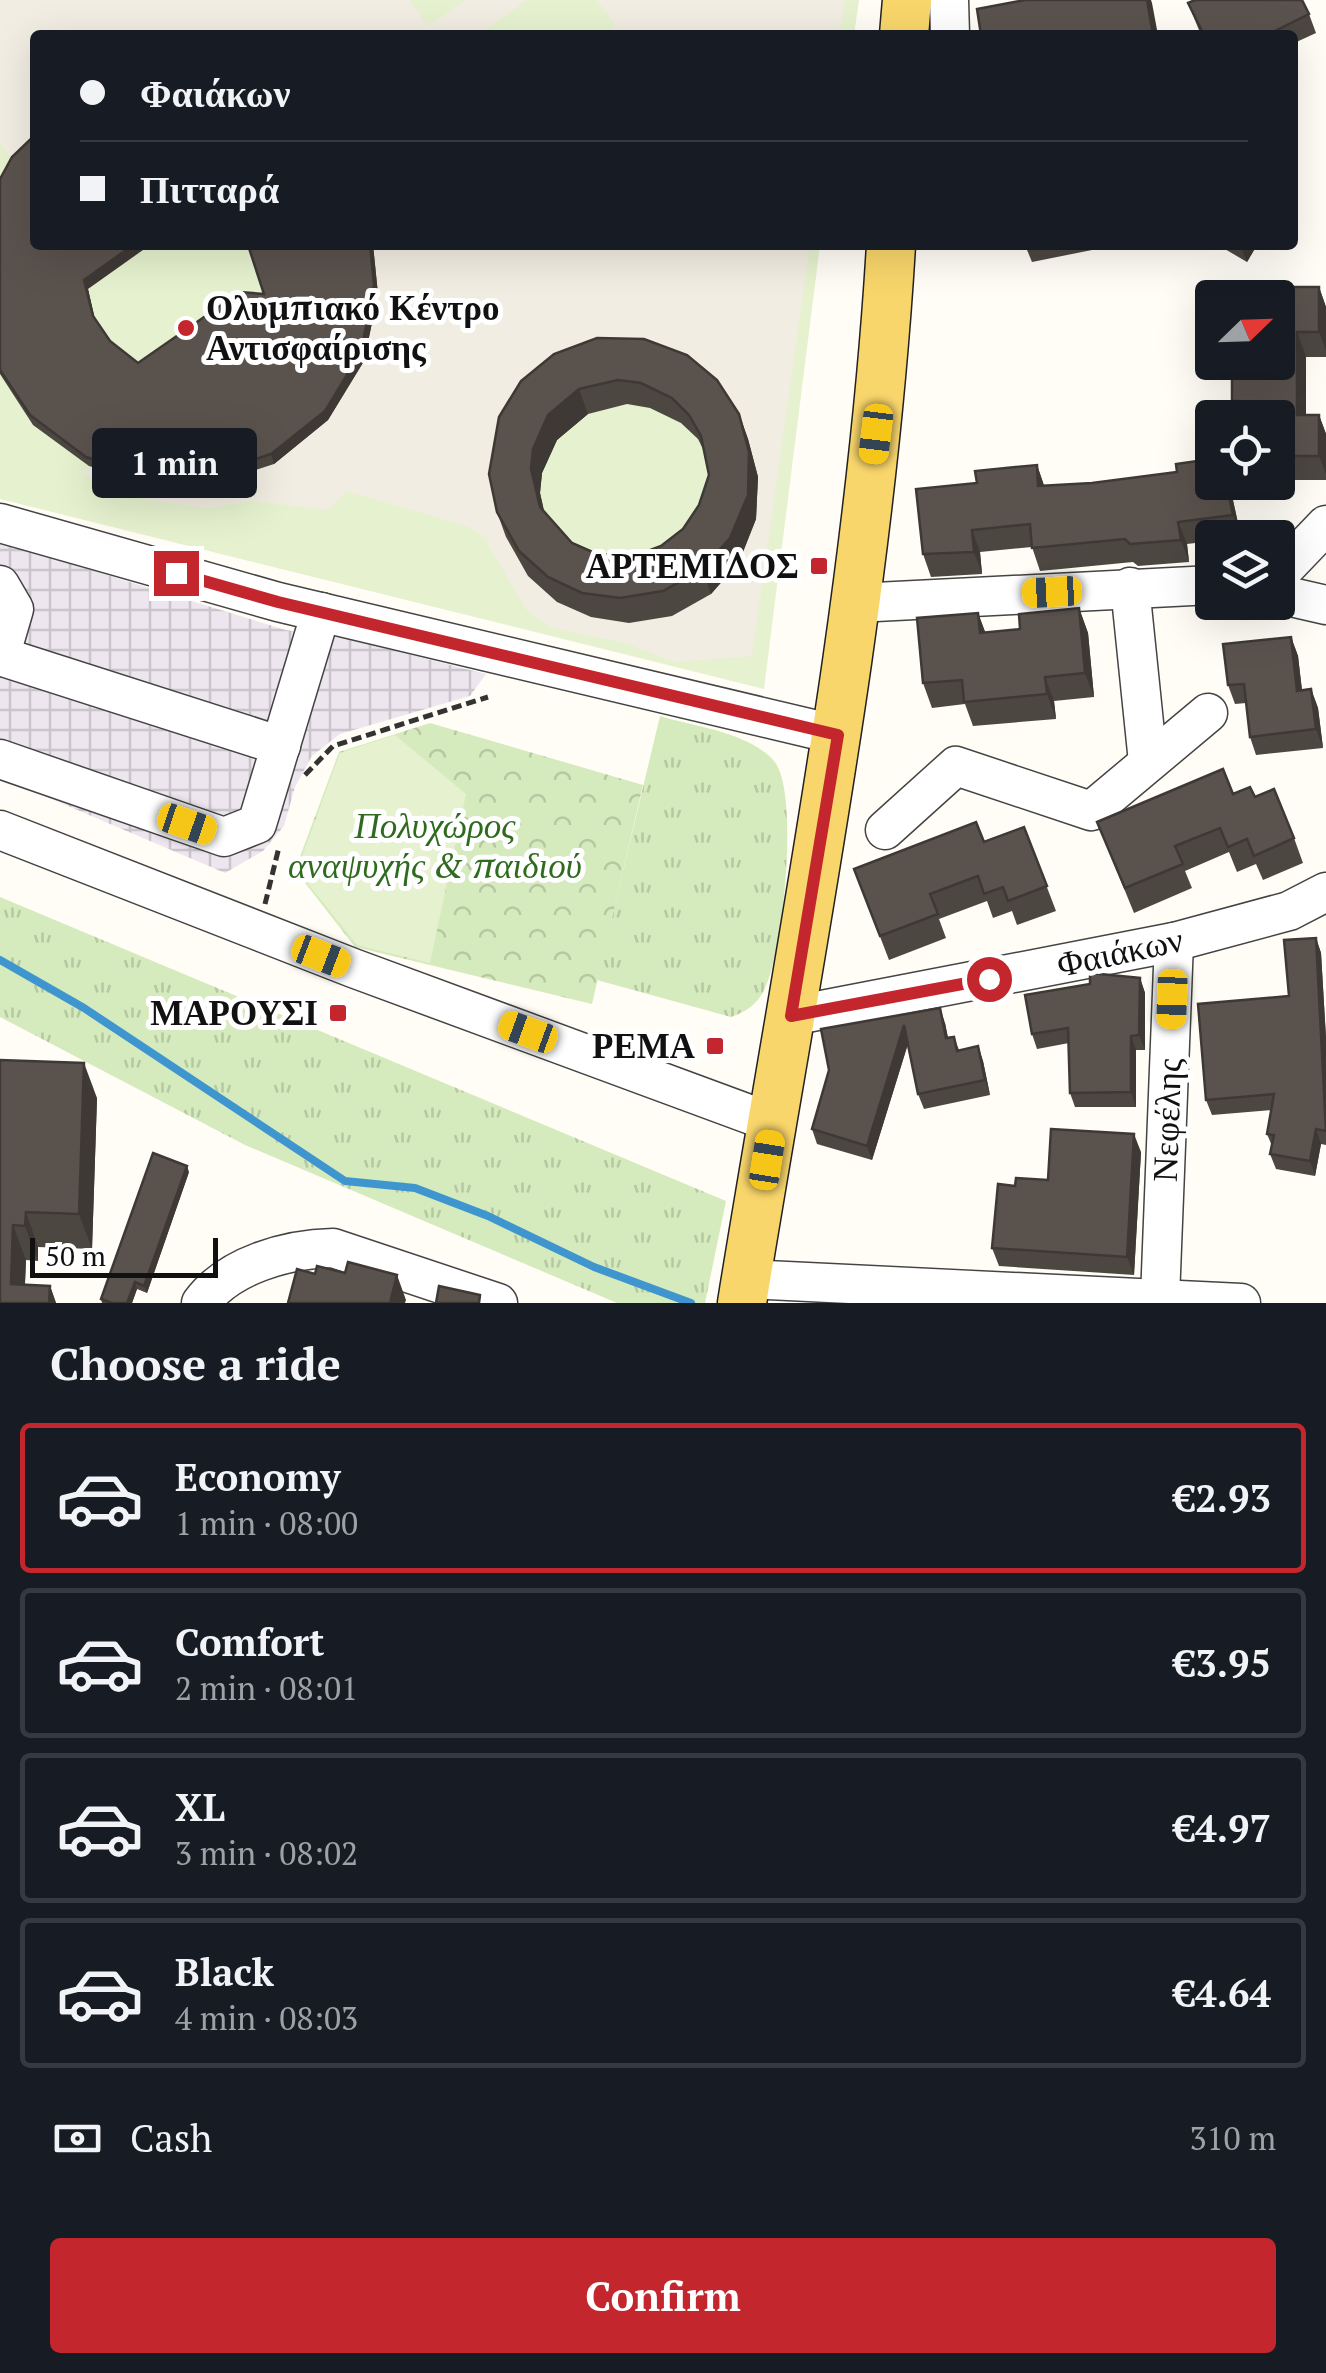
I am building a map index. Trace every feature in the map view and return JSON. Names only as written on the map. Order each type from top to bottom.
[{"type":"main road","points":[[904,30],[906,0]]},
{"type":"main road","points":[[744,1294],[838,735],[886,346],[892,250]]},
{"type":"street","points":[[949,0],[950,30]]},
{"type":"street","points":[[0,523],[322,612],[838,735]]},
{"type":"street","points":[[1295,558],[1326,526]]},
{"type":"street","points":[[0,585],[14,609],[2,645],[281,746]]},
{"type":"street","points":[[856,603],[1195,585]]},
{"type":"street","points":[[1130,587],[1148,762]]},
{"type":"street","points":[[1295,598],[1326,605]]},
{"type":"street","points":[[0,760],[224,837],[258,824],[322,612]]},
{"type":"street","points":[[886,830],[956,766],[1092,811],[1208,713]]},
{"type":"street","points":[[0,830],[773,1123]]},
{"type":"street","name":"Φαιάκων","points":[[791,1016],[1174,942],[1289,911],[1326,895]]},
{"type":"street","name":"Νεφέλης","points":[[1160,1298],[1174,942]]},
{"type":"street","points":[[202,1303],[229,1276],[310,1248],[354,1252],[422,1290],[498,1303]]},
{"type":"street","points":[[744,1294],[1160,1298],[1242,1303]]},
{"type":"path","points":[[304,777],[333,746],[488,697]]},
{"type":"path","points":[[258,931],[282,838]]},
{"type":"shaded area","points":[[0,0],[410,0],[428,26],[465,0],[527,0],[485,30],[30,30],[30,153],[16,166],[0,142]]},
{"type":"shaded area","points":[[597,0],[845,0],[841,30],[608,30],[615,25]]},
{"type":"shaded area","points":[[374,250],[809,250],[752,656],[675,662],[624,643],[549,627],[526,609],[485,539],[470,527],[346,491],[329,510],[252,501],[208,508],[154,501],[113,489],[83,474],[89,466],[155,486],[209,485],[274,464],[328,420],[364,361],[378,294]],"holes":[[[606,363],[758,477],[756,519],[739,562],[711,594],[672,616],[629,623],[591,617],[557,602],[528,575],[506,537],[498,499]]]},
{"type":"shaded area","points":[[0,542],[286,630],[349,639],[486,674],[470,696],[340,734],[312,756],[295,787],[284,826],[263,851],[225,873],[0,777]]},
{"type":"green space","points":[[0,0],[859,0],[855,30],[30,30],[30,250],[819,250],[764,689],[0,499]]},
{"type":"green space","points":[[660,716],[751,743],[774,761],[782,778],[787,837],[778,942],[762,994],[751,1006],[731,1017],[597,980]]},
{"type":"green space","name":"Πολυχώρος αναψυχής & παιδιού","points":[[430,723],[643,785],[592,1004],[355,947],[295,870],[339,752]]},
{"type":"green space","points":[[395,735],[466,794],[430,963],[357,945],[297,870],[340,753]]},
{"type":"green space","points":[[0,897],[726,1201],[705,1303],[617,1303],[245,1145],[0,1017]]},
{"type":"building","points":[[1025,0],[1147,0],[1152,30],[980,30],[977,9]]},
{"type":"building","points":[[1302,0],[1309,14],[1277,30],[1202,30],[1188,3]]},
{"type":"building","name":"Ολυμπιακό Κέντρο Αντισφαίρισης","points":[[30,140],[30,250],[126,250],[84,280],[93,316],[110,341],[138,363],[240,292],[264,294],[250,250],[370,250],[374,285],[361,352],[325,411],[271,454],[205,476],[151,476],[86,457],[30,415],[0,370],[0,179],[12,157]]},
{"type":"building","points":[[1295,287],[1319,287],[1319,332],[1297,332],[1297,415],[1319,415],[1319,456],[1295,456],[1295,400],[1232,400],[1232,380],[1295,380]]},
{"type":"building","points":[[597,338],[644,339],[687,355],[717,380],[739,414],[749,452],[748,495],[730,538],[702,569],[663,591],[620,598],[582,593],[548,577],[519,551],[497,512],[489,474],[499,417],[521,381],[554,354]],"holes":[[[618,380],[641,383],[672,398],[689,415],[701,436],[709,475],[699,505],[683,529],[661,546],[637,555],[597,554],[572,543],[540,507],[531,469],[533,449],[548,415],[579,389]]]},
{"type":"building","points":[[1195,461],[1195,500],[1230,500],[1233,515],[1178,522],[1181,540],[1130,544],[1125,539],[1032,548],[1030,524],[972,530],[974,552],[923,554],[916,489],[977,483],[975,471],[1037,465],[1038,486],[1177,472],[1176,464]]},
{"type":"building","points":[[1079,608],[1085,673],[1045,677],[1047,694],[964,702],[962,680],[923,683],[917,618],[978,613],[980,633],[1020,629],[1019,614]]},
{"type":"building","points":[[1291,637],[1297,691],[1311,689],[1316,729],[1250,737],[1244,684],[1228,685],[1223,644]]},
{"type":"building","points":[[1223,769],[1233,794],[1250,787],[1255,797],[1274,789],[1294,838],[1254,856],[1247,839],[1228,847],[1220,828],[1175,846],[1183,864],[1125,888],[1097,822]]},
{"type":"building","points":[[976,822],[984,842],[1024,827],[1047,886],[1008,901],[1003,887],[984,894],[978,876],[930,894],[938,914],[880,936],[854,869]]},
{"type":"building","points":[[1316,938],[1326,1131],[1316,1129],[1310,1161],[1270,1154],[1274,1135],[1267,1134],[1274,1094],[1206,1100],[1198,1004],[1289,996],[1284,940]]},
{"type":"building","points":[[1090,973],[1140,978],[1139,1035],[1131,1036],[1131,1092],[1070,1093],[1068,1028],[1032,1034],[1025,995],[1090,984]]},
{"type":"building","points":[[940,1008],[946,1038],[954,1037],[957,1051],[978,1046],[985,1080],[918,1094],[904,1025],[867,1146],[812,1129],[829,1070],[821,1029]]},
{"type":"building","points":[[0,1060],[84,1063],[79,1214],[26,1212],[25,1226],[13,1225],[11,1284],[50,1286],[49,1303],[0,1303]]},
{"type":"building","points":[[1051,1129],[1134,1134],[1127,1257],[992,1248],[998,1184],[1015,1186],[1016,1178],[1048,1180]]},
{"type":"building","points":[[153,1153],[187,1166],[144,1286],[135,1282],[127,1303],[112,1303],[101,1299]]},
{"type":"building","points":[[348,1262],[397,1275],[390,1303],[288,1303],[297,1269],[315,1274],[317,1266],[345,1273]]},
{"type":"building","points":[[439,1286],[480,1295],[479,1303],[436,1303]]},
{"type":"waterway","points":[[0,960],[84,1008],[345,1181],[415,1188],[488,1216],[594,1267],[691,1303]]},
{"type":"place","name":"Ολυμπιακό Κέντρο Αντισφαίρισης","points":[[186,328]]},
{"type":"place","name":"ΑΡΤΕΜΙΔΟΣ","points":[[819,566]]},
{"type":"place","name":"ΜΑΡΟΥΣΙ","points":[[338,1013]]},
{"type":"place","name":"ΡΕΜΑ","points":[[715,1046]]},
{"type":"route","points":[[176,573],[278,602],[838,735],[791,1016],[989,979]]}]
